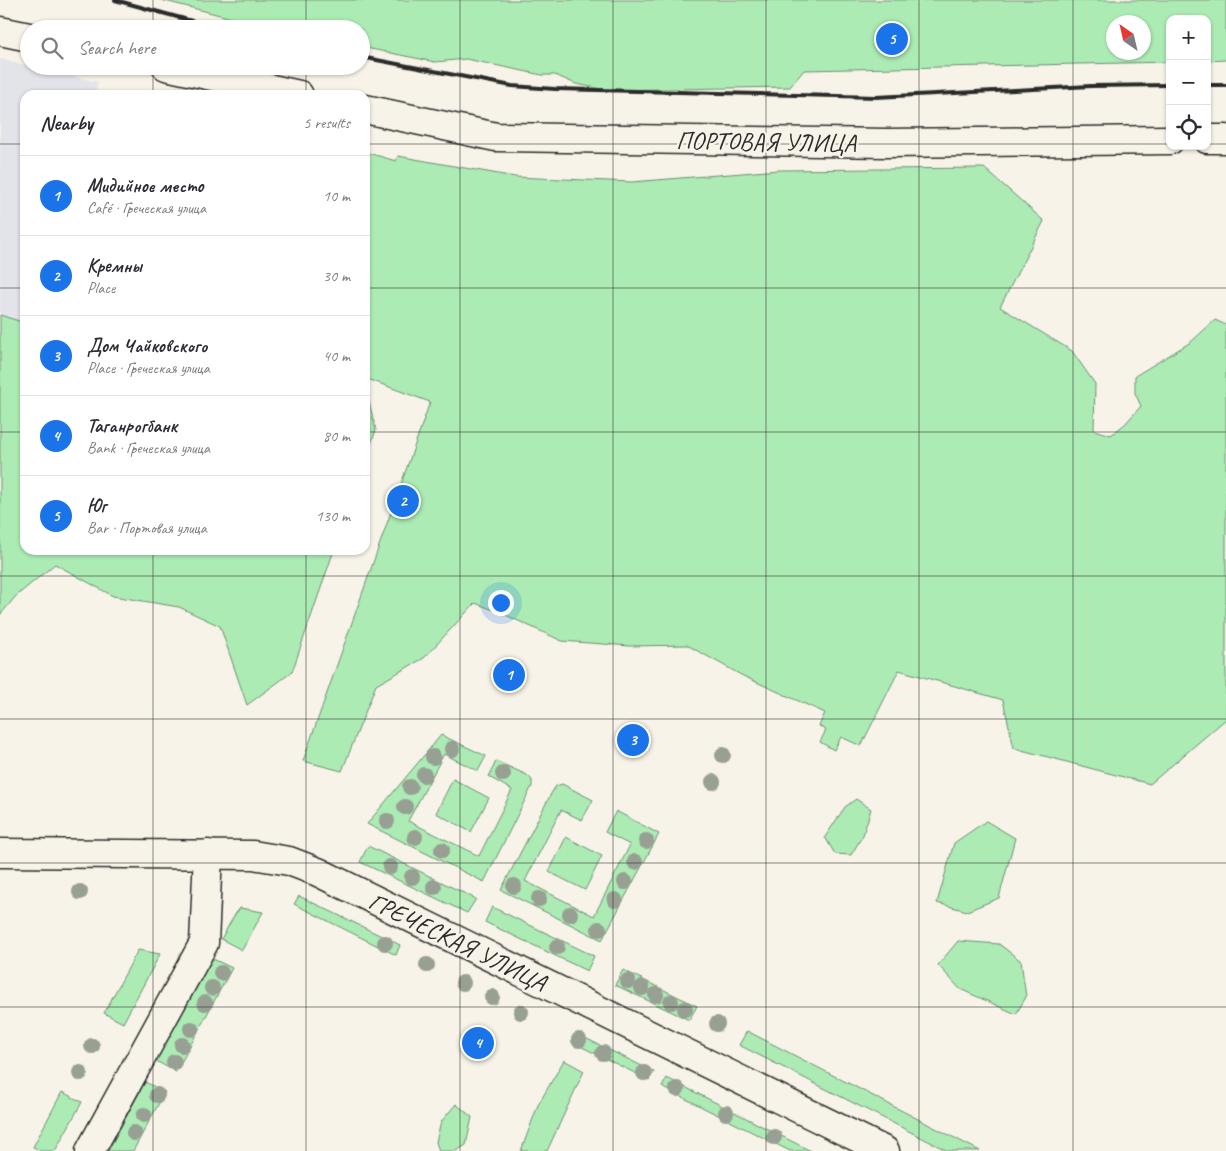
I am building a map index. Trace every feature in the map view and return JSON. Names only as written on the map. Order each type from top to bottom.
[{"type":"street","points":[[0,31],[20,35]]},
{"type":"street","points":[[207,75],[276,90]]},
{"type":"street","name":"ПОРТОВАЯ УЛИЦА","points":[[370,110],[496,137],[886,143],[1166,140]]},
{"type":"street","points":[[1211,139],[1226,139]]},
{"type":"street","name":"ГРЕЧЕСКАЯ УЛИЦА","points":[[0,853],[253,855],[289,861],[318,872],[885,1151]]},
{"type":"street","points":[[90,1151],[204,943],[208,854]]},
{"type":"shaded area","points":[[0,59],[20,64],[20,75],[68,75],[98,82],[96,90],[20,90],[20,358],[0,356]]},
{"type":"green space","points":[[161,0],[1226,0],[1226,60],[1211,61],[1211,15],[1166,15],[1166,62],[804,70],[790,87],[607,90],[576,84],[555,75],[542,75],[466,59],[435,62],[370,49],[370,20],[240,20]]},
{"type":"green space","points":[[370,153],[396,161],[398,156],[515,177],[632,182],[779,170],[984,168],[1044,221],[1000,307],[1072,351],[1095,384],[1094,430],[1111,435],[1125,424],[1141,406],[1135,393],[1135,376],[1191,342],[1215,320],[1226,325],[1226,719],[1150,784],[1014,748],[1003,700],[899,670],[861,746],[841,737],[834,750],[820,742],[826,730],[819,726],[825,713],[743,676],[687,645],[630,646],[562,641],[475,603],[424,658],[376,685],[342,771],[303,761],[430,402],[370,380]]},
{"type":"green space","points":[[0,315],[20,321],[20,555],[332,555],[292,672],[247,705],[220,626],[179,607],[113,596],[55,564],[16,596],[0,615]]},
{"type":"green space","points":[[370,406],[376,430],[370,446]]},
{"type":"green space","points":[[441,735],[486,756],[478,771],[444,754],[408,821],[479,856],[512,790],[489,777],[496,761],[527,775],[532,780],[532,786],[484,882],[367,824]]},
{"type":"green space","points":[[453,779],[489,798],[471,832],[436,813]]},
{"type":"green space","points":[[562,784],[593,800],[582,820],[561,810],[525,881],[594,916],[630,845],[605,832],[616,811],[659,834],[602,940],[501,890],[552,792],[556,786]]},
{"type":"green space","points":[[856,799],[871,809],[863,835],[851,855],[835,854],[825,837],[845,807]]},
{"type":"green space","points":[[986,821],[1015,838],[999,898],[967,911],[937,903],[954,843]]},
{"type":"green space","points":[[566,837],[602,856],[585,890],[549,872]]},
{"type":"green space","points":[[368,846],[476,899],[467,913],[360,862]]},
{"type":"green space","points":[[299,896],[400,945],[396,955],[294,904]]},
{"type":"green space","points":[[492,907],[594,956],[587,971],[485,922]]},
{"type":"green space","points":[[240,908],[263,912],[242,950],[221,939]]},
{"type":"green space","points":[[958,941],[999,944],[1021,961],[1026,997],[1016,1014],[960,989],[938,965]]},
{"type":"green space","points":[[138,950],[160,954],[123,1023],[104,1013]]},
{"type":"green space","points":[[211,958],[232,968],[176,1072],[156,1061]]},
{"type":"green space","points":[[623,970],[697,1006],[689,1020],[615,985]]},
{"type":"green space","points":[[747,1031],[980,1151],[948,1151],[739,1045]]},
{"type":"green space","points":[[577,1034],[654,1072],[649,1080],[572,1042]]},
{"type":"green space","points":[[564,1060],[584,1071],[547,1151],[521,1151],[538,1105]]},
{"type":"green space","points":[[667,1078],[811,1151],[790,1151],[662,1087]]},
{"type":"green space","points":[[145,1082],[165,1092],[133,1151],[108,1151]]},
{"type":"green space","points":[[62,1092],[82,1102],[55,1151],[41,1151],[33,1147]]},
{"type":"green space","points":[[456,1104],[472,1117],[466,1145],[456,1151],[439,1151],[436,1142],[441,1122]]},
{"type":"railway","points":[[115,0],[188,20]]},
{"type":"railway","points":[[370,59],[512,86],[555,89],[876,97],[1091,86],[1166,85]]},
{"type":"railway","points":[[1211,85],[1226,85]]},
{"type":"place","name":"Юг","points":[[892,39]]},
{"type":"place","name":"Кремны","points":[[403,501]]},
{"type":"place","name":"Мидийное место","points":[[509,675]]},
{"type":"place","name":"Дом Чайковского","points":[[633,740]]},
{"type":"place","name":"Таганрогбанк","points":[[478,1043]]}]
